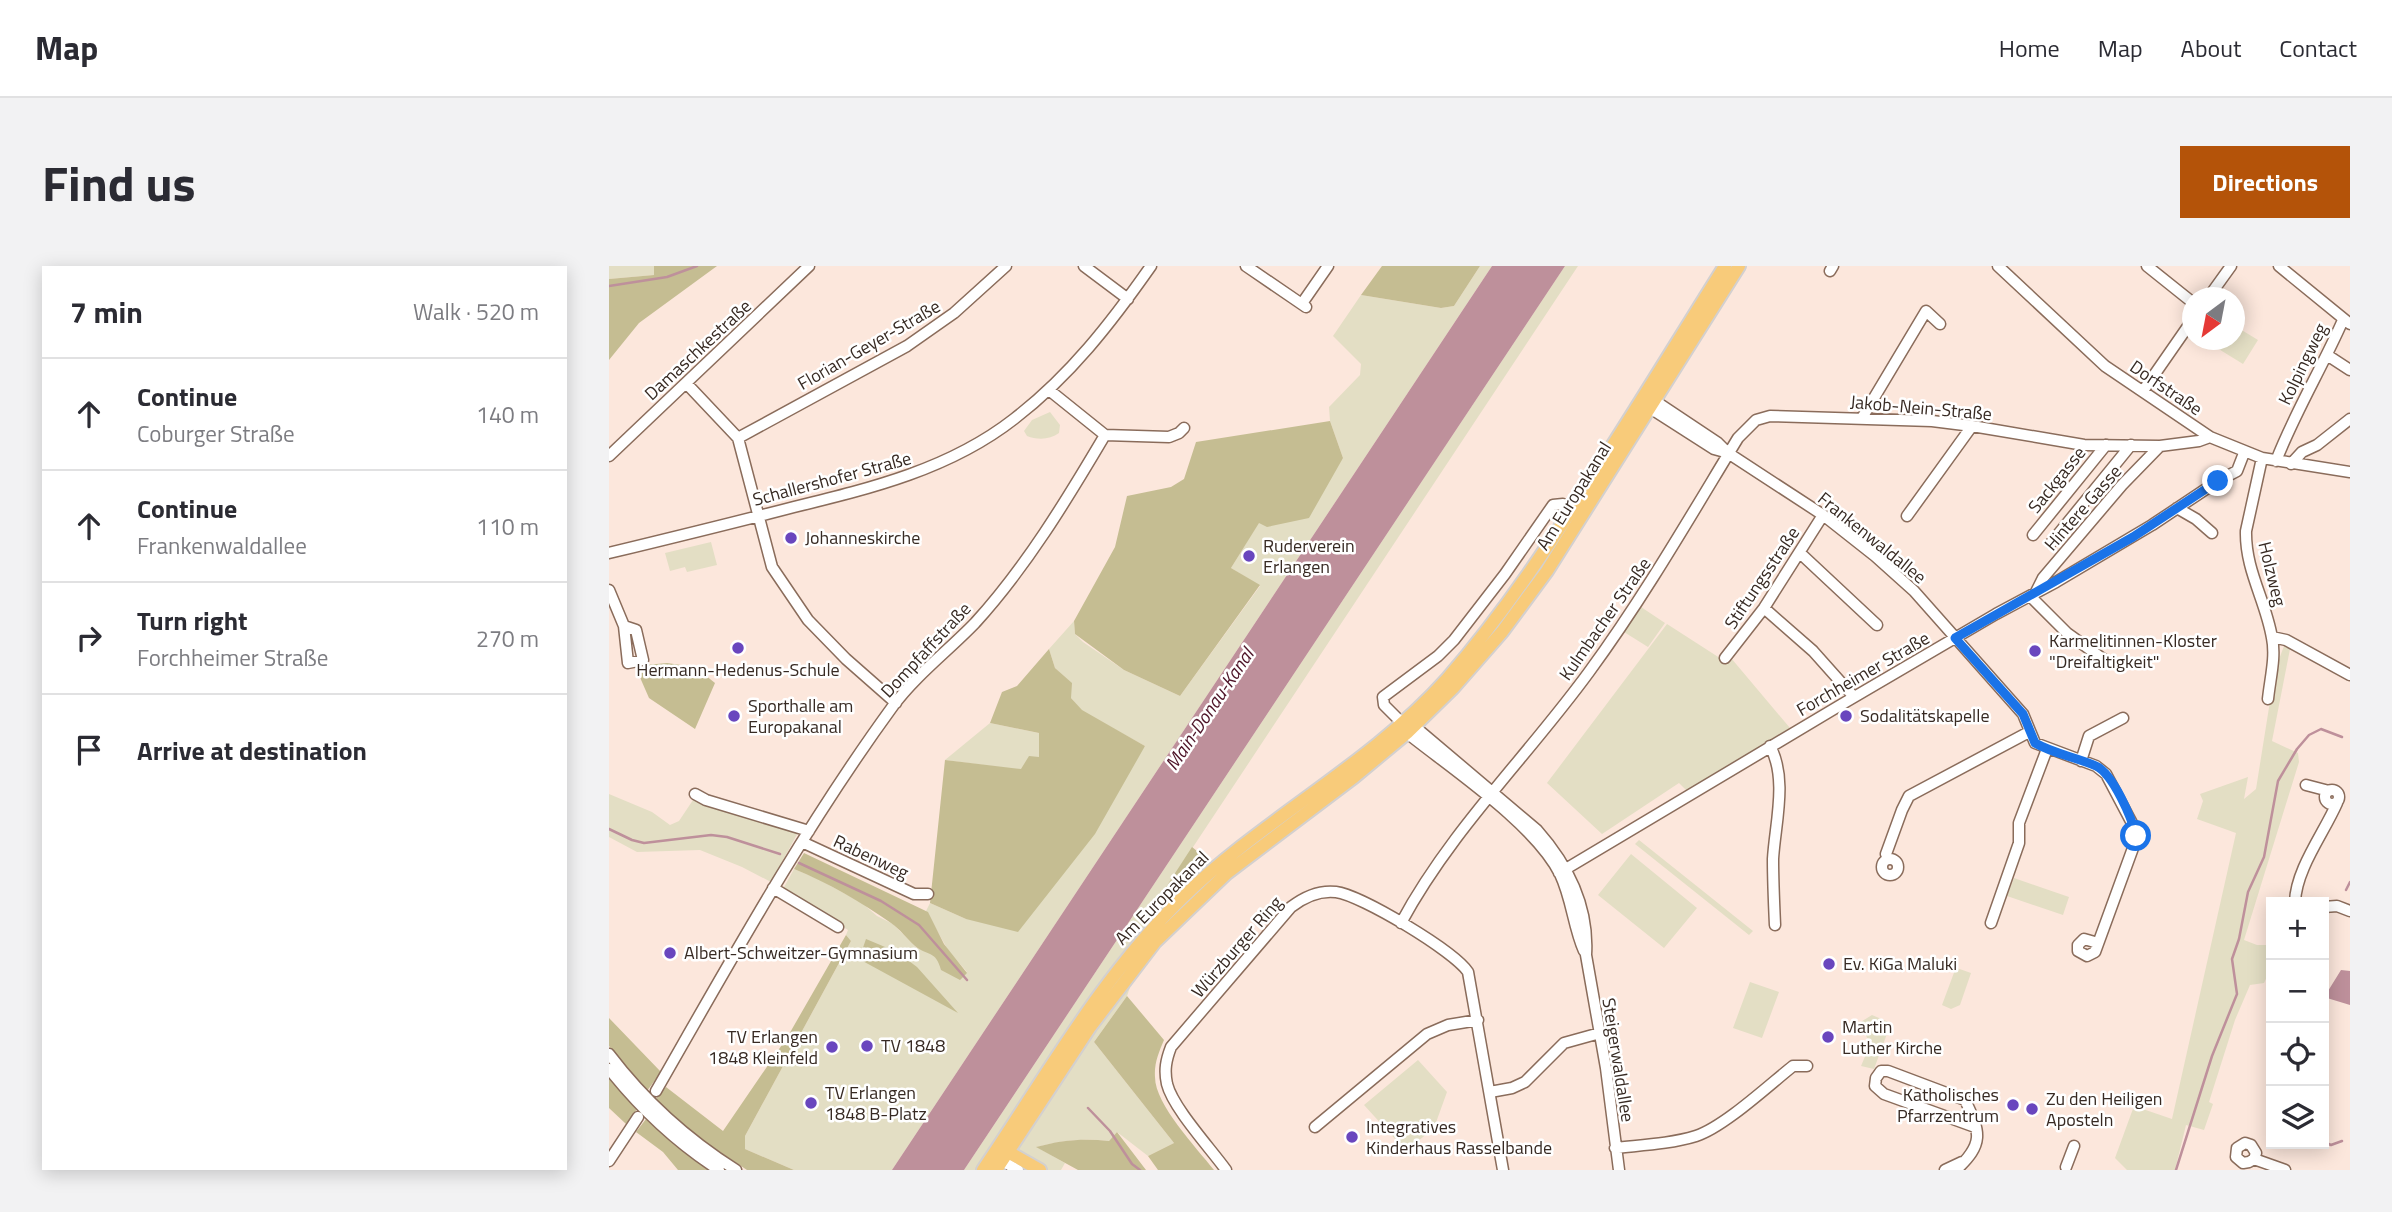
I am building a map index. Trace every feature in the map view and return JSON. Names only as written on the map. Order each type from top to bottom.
[{"type":"main road","name":"Am Europakanal","points":[[1408,727],[1497,620],[1649,403],[1725,266]]},
{"type":"main road","name":"Am Europakanal","points":[[983,1170],[1000,1156],[1090,1027],[1155,942],[1227,873],[1354,777],[1468,671],[1516,614],[1547,571],[1649,403],[1739,266]]},
{"type":"main road","points":[[1000,1156],[1040,1170]]},
{"type":"street","name":"Damaschkestraße","points":[[609,456],[809,266]]},
{"type":"street","name":"Florian-Geyer-Straße","points":[[738,438],[931,330],[975,296],[1006,266]]},
{"type":"street","points":[[1084,266],[1128,299]]},
{"type":"street","name":"Schallershofer Straße","points":[[609,553],[873,488],[923,471],[991,435],[1049,390],[1088,350],[1151,266]]},
{"type":"street","points":[[1250,267],[1304,304],[1328,266]]},
{"type":"street","name":"Dorfstraße","points":[[1998,266],[2105,366],[2210,437],[2244,453],[2262,458],[2350,472]]},
{"type":"street","points":[[2147,266],[2182,294]]},
{"type":"street","points":[[2216,287],[2231,266]]},
{"type":"street","name":"Kolpingweg","points":[[2276,461],[2302,400],[2346,322],[2279,266]]},
{"type":"street","points":[[1862,418],[1926,311],[1940,324]]},
{"type":"street","points":[[2143,391],[2182,335]]},
{"type":"street","points":[[2327,355],[2350,370]]},
{"type":"street","points":[[686,383],[738,438],[772,567],[808,620],[846,659],[896,703]]},
{"type":"street","points":[[1049,390],[1105,435],[1168,437],[1184,428]]},
{"type":"street","name":"Frankenwaldallee","points":[[1649,403],[1718,443],[1728,453],[1823,515],[1858,542],[1914,591],[2023,714],[2035,743],[2047,748]]},
{"type":"street","name":"Jakob-Nein-Straße","points":[[1728,453],[1748,427],[1763,417],[1862,418],[1972,426],[2067,443],[2106,445],[2160,446],[2210,437]]},
{"type":"street","points":[[2291,464],[2302,452],[2317,445],[2350,419]]},
{"type":"street","points":[[1907,516],[1972,426]]},
{"type":"street","name":"Dompfaffstraße","points":[[656,1091],[773,888],[849,768],[896,703],[976,621],[1033,550],[1105,435]]},
{"type":"street","name":"Sackgasse","points":[[2033,535],[2106,445]]},
{"type":"street","points":[[2051,543],[2131,445]]},
{"type":"street","name":"Hintere Gasse","points":[[2033,596],[2043,578],[2122,485],[2160,446]]},
{"type":"street","name":"Kulmbacher Straße","points":[[1401,923],[1439,859],[1588,673],[1639,601],[1728,453]]},
{"type":"street","name":"Forchheimer Straße","points":[[1563,871],[1770,746],[1955,638],[2033,596],[2238,471],[2244,453]]},
{"type":"street","name":"Holzweg","points":[[2262,458],[2246,531],[2246,543],[2274,649],[2268,699]]},
{"type":"street","name":"Am Europakanal","points":[[1408,727],[1384,705],[1384,697],[1454,640],[1553,505],[1563,504],[1573,508]]},
{"type":"street","points":[[2177,508],[2212,533]]},
{"type":"street","name":"Stiftungsstraße","points":[[1725,657],[1764,608],[1823,515]]},
{"type":"street","points":[[1800,553],[1877,625]]},
{"type":"street","points":[[609,590],[624,626]]},
{"type":"street","points":[[2033,596],[2067,633],[2106,661]]},
{"type":"street","points":[[1764,608],[1814,651],[1854,697]]},
{"type":"street","points":[[2272,637],[2286,640],[2350,675]]},
{"type":"street","points":[[2081,761],[2089,736],[2123,718]]},
{"type":"street","name":"Steigerwaldallee","points":[[1408,727],[1537,830],[1576,888],[1587,942],[1586,954],[1619,1170]]},
{"type":"street","points":[[1888,859],[1886,854],[1909,796],[2029,732]]},
{"type":"street","points":[[1770,746],[1777,758],[1779,781],[1773,862],[1775,925]]},
{"type":"street","points":[[1991,923],[2019,843],[2019,823],[2047,748],[2101,769],[2110,779],[2134,827],[2136,836],[2098,943]]},
{"type":"street","points":[[2306,785],[2334,795],[2350,795]]},
{"type":"street","points":[[695,794],[706,800],[809,831]]},
{"type":"street","points":[[2296,897],[2334,795]]},
{"type":"street","name":"Rabenweg","points":[[802,842],[914,894],[928,894]]},
{"type":"street","points":[[773,888],[838,927]]},
{"type":"street","name":"Würzburger Ring","points":[[1226,1170],[1172,1097],[1165,1075],[1165,1063],[1171,1046],[1291,907],[1308,895],[1324,892],[1347,894],[1401,923],[1461,962],[1471,981],[1503,1170]]},
{"type":"street","points":[[2329,907],[2337,906],[2350,911]]},
{"type":"street","points":[[1315,1127],[1427,1034],[1448,1025],[1478,1020]]},
{"type":"street","points":[[1490,1092],[1512,1088],[1525,1082],[1564,1043],[1600,1034]]},
{"type":"street","points":[[609,1054],[663,1114],[702,1147],[736,1170]]},
{"type":"street","points":[[1615,1148],[1669,1143],[1698,1135],[1713,1128],[1793,1066],[1807,1066]]},
{"type":"street","points":[[609,1069],[663,1127],[719,1170]]},
{"type":"street","points":[[1956,1170],[1975,1151],[1977,1139],[1975,1127],[1965,1100],[1888,1071],[1881,1071],[1876,1077],[1875,1087],[1884,1094],[1975,1127]]},
{"type":"street","points":[[609,1161],[638,1117]]},
{"type":"street","points":[[2053,1162],[2066,1169],[2074,1146]]},
{"type":"street","points":[[1000,1156],[1018,1170]]},
{"type":"street","points":[[1945,1170],[1968,1158]]},
{"type":"street","points":[[2254,1159],[2285,1170]]},
{"type":"shaded area","points":[[609,266],[654,266],[654,275],[609,279]]},
{"type":"shaded area","points":[[654,266],[717,266],[639,323],[609,360],[609,279],[654,275]]},
{"type":"shaded area","points":[[1382,266],[1480,266],[1454,306],[1441,308],[1361,295]]},
{"type":"shaded area","points":[[1480,266],[1492,266],[892,1170],[794,1170],[745,1149],[745,1136],[851,941],[846,935],[848,930],[783,889],[794,869],[862,903],[877,916],[893,924],[917,948],[928,950],[939,961],[967,972],[948,950],[926,911],[930,903],[966,919],[1145,746],[1082,711],[1071,698],[1071,683],[1055,668],[1049,649],[1074,621],[1075,634],[1083,642],[1124,670],[1180,696],[1260,586],[1231,568],[1259,522],[1343,458],[1330,421],[1329,407],[1360,375],[1361,364],[1333,336],[1361,295],[1441,308],[1454,306]]},
{"type":"shaded area","points":[[1565,266],[1578,266],[1146,918],[1152,923],[1127,996],[1094,1042],[1174,1143],[1148,1156],[1117,1132],[1109,1141],[1073,1140],[1037,1147],[1065,1163],[1061,1170],[964,1170]]},
{"type":"shaded area","points":[[2245,332],[2258,340],[2243,364],[2220,350],[2245,350]]},
{"type":"shaded area","points":[[1050,412],[1060,425],[1059,433],[1043,439],[1027,436],[1024,431],[1032,420]]},
{"type":"shaded area","points":[[1330,421],[1343,458],[1309,518],[1267,527],[1259,523],[1231,568],[1260,585],[1180,696],[1124,670],[1075,634],[1074,621],[1115,547],[1127,496],[1171,487],[1184,479],[1196,442]]},
{"type":"shaded area","points":[[711,542],[717,565],[687,572],[685,567],[670,571],[665,553]]},
{"type":"shaded area","points":[[1641,607],[1665,623],[1648,647],[1624,632]]},
{"type":"shaded area","points":[[1667,624],[1726,662],[1731,658],[1790,728],[1687,791],[1679,783],[1602,834],[1547,783]]},
{"type":"shaded area","points":[[2284,646],[2290,649],[2272,741],[2298,753],[2299,762],[2244,940],[2266,945],[2266,979],[2264,983],[2250,985],[2235,1020],[2209,1102],[2213,1104],[2204,1130],[2186,1125],[2175,1170],[2127,1170],[2115,1158],[2134,1106],[2172,1119],[2236,833],[2197,819],[2203,801],[2200,794],[2248,777],[2244,799],[2256,789],[2275,670]]},
{"type":"shaded area","points":[[1049,649],[1055,668],[1072,683],[1071,698],[1082,710],[1145,746],[1095,834],[1018,932],[966,919],[930,903],[945,760],[1021,769],[1029,756],[1039,757],[1039,733],[990,723],[1002,692],[1017,686]]},
{"type":"shaded area","points":[[667,663],[695,667],[715,683],[695,729],[649,698],[635,666]]},
{"type":"shaded area","points":[[990,723],[1039,733],[1039,757],[1021,770],[945,760]]},
{"type":"shaded area","points":[[609,794],[652,812],[670,825],[679,821],[693,800],[800,829],[771,882],[700,850],[637,852],[609,837]]},
{"type":"shaded area","points":[[1639,840],[1753,931],[1749,935],[1635,844]]},
{"type":"shaded area","points":[[1192,847],[1213,864],[1152,923],[1146,918]]},
{"type":"shaded area","points":[[804,853],[928,912],[944,944],[967,973],[960,980],[941,970],[934,956],[915,946],[891,923],[844,893],[794,869]]},
{"type":"shaded area","points":[[1631,854],[1697,908],[1664,948],[1598,895]]},
{"type":"shaded area","points":[[2014,878],[2069,897],[2063,915],[2007,896]]},
{"type":"shaded area","points":[[846,935],[851,941],[745,1136],[745,1149],[794,1170],[747,1170],[699,1138],[655,1100],[666,1087],[723,1131],[788,1036]]},
{"type":"shaded area","points":[[866,939],[897,952],[917,967],[958,1013],[859,959]]},
{"type":"shaded area","points":[[1951,966],[1971,973],[1960,1005],[1951,1009],[1942,1005],[1955,970],[1950,968]]},
{"type":"shaded area","points":[[1750,982],[1779,992],[1762,1038],[1733,1028]]},
{"type":"shaded area","points":[[1127,996],[1164,1040],[1155,1072],[1162,1100],[1178,1126],[1214,1170],[1158,1170],[1148,1156],[1174,1143],[1094,1042]]},
{"type":"shaded area","points":[[1872,1015],[1891,1023],[1874,1069],[1861,1066],[1872,1040],[1866,1035],[1855,1034],[1859,1023]]},
{"type":"shaded area","points":[[609,1018],[661,1072],[647,1091],[609,1046]]},
{"type":"shaded area","points":[[1418,1060],[1447,1092],[1434,1128],[1406,1151],[1364,1105]]},
{"type":"shaded area","points":[[609,1077],[637,1109],[626,1124],[609,1108]]},
{"type":"shaded area","points":[[646,1119],[710,1170],[678,1170],[663,1152],[636,1132]]},
{"type":"shaded area","points":[[1117,1132],[1146,1170],[1078,1170],[1036,1147],[1073,1140],[1109,1141]]},
{"type":"water","name":"Main-Donau-Kanal","points":[[1492,266],[1565,266],[964,1170],[892,1170]]},
{"type":"water","points":[[2341,970],[2350,971],[2350,1005],[2329,999],[2329,989]]},
{"type":"waterway","points":[[609,286],[667,277],[697,266]]},
{"type":"waterway","points":[[2176,1170],[2212,1056],[2237,994],[2232,959],[2239,939],[2248,892],[2264,857],[2278,781],[2297,749],[2309,735],[2321,729],[2342,737]]},
{"type":"waterway","points":[[609,829],[644,843],[711,835],[727,837],[780,854]]},
{"type":"waterway","points":[[799,863],[881,901],[919,925],[967,980]]},
{"type":"waterway","points":[[2346,890],[2350,882]]},
{"type":"waterway","points":[[1088,1108],[1110,1131],[1132,1164],[1140,1170]]},
{"type":"waterway","points":[[2329,1144],[2342,1141]]},
{"type":"place","name":"Johanneskirche","points":[[791,538]]},
{"type":"place","name":"Ruderverein Erlangen","points":[[1249,556]]},
{"type":"place","name":"Hermann-Hedenus-Schule","points":[[738,648]]},
{"type":"place","name":"Karmelitinnen-Kloster \"Dreifaltigkeit\"","points":[[2035,651]]},
{"type":"place","name":"Sporthalle am Europakanal","points":[[734,716]]},
{"type":"place","name":"Sodalitätskapelle","points":[[1846,716]]},
{"type":"place","name":"Albert-Schweitzer-Gymnasium","points":[[670,953]]},
{"type":"place","name":"Ev. KiGa Maluki","points":[[1829,964]]},
{"type":"place","name":"Martin Luther Kirche","points":[[1828,1037]]},
{"type":"place","name":"TV 1848","points":[[867,1046]]},
{"type":"place","name":"TV Erlangen 1848 Kleinfeld","points":[[832,1047]]},
{"type":"place","name":"TV Erlangen 1848 B-Platz","points":[[811,1103]]},
{"type":"place","name":"Katholisches Pfarrzentrum","points":[[2013,1105]]},
{"type":"place","name":"Zu den Heiligen Aposteln","points":[[2032,1109]]},
{"type":"place","name":"Integratives Kinderhaus Rasselbande","points":[[1352,1137]]},
{"type":"route","points":[[2136,836],[2134,827],[2106,774],[2096,766],[2035,743],[2023,714],[1955,638],[2133,537],[2218,481]]}]
